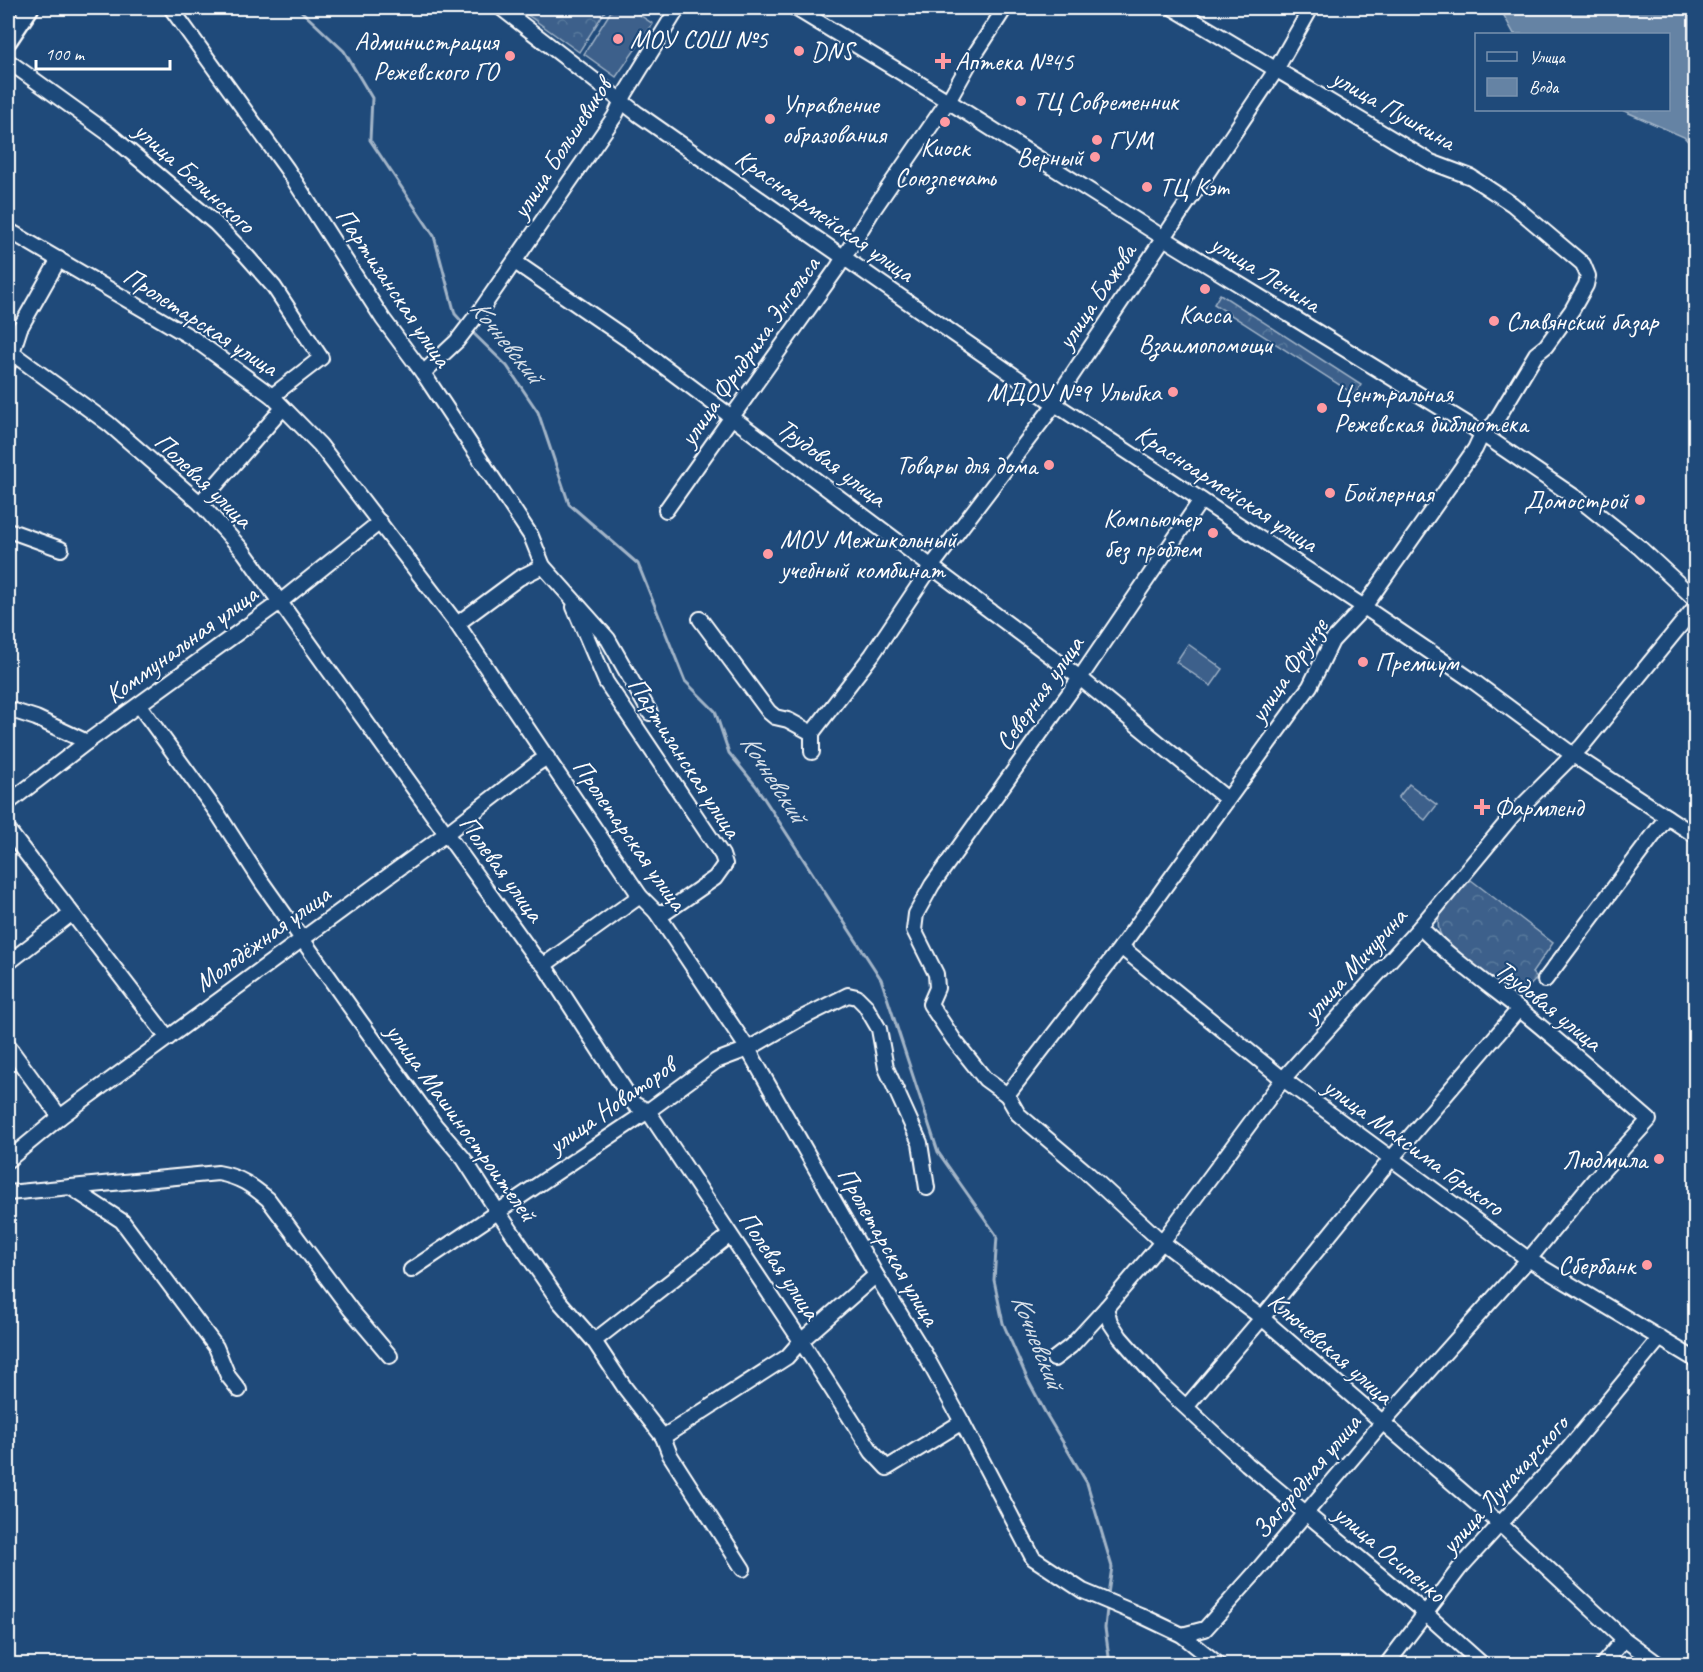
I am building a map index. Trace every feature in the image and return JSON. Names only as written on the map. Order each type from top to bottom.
[{"type":"main road","points":[[8,41],[30,8]]},
{"type":"street","name":"Партизанская улица","points":[[171,8],[287,169],[383,319],[423,373],[531,536],[543,566],[608,639],[650,712]]},
{"type":"street","name":"Красноармейская улица","points":[[501,8],[638,114],[1055,404],[1364,607],[1473,681],[1573,755],[1695,836]]},
{"type":"street","name":"улица Большевиков","points":[[423,373],[457,341],[515,262],[615,116],[678,8]]},
{"type":"street","name":"улица Ленина","points":[[795,8],[1482,434],[1585,504],[1639,547],[1695,600]]},
{"type":"street","name":"улица Фридриха Энгельса","points":[[666,510],[838,267],[871,213],[948,101],[1005,8]]},
{"type":"street","name":"улица Пушкина","points":[[1173,8],[1431,162],[1471,177],[1512,204],[1582,264]]},
{"type":"street","name":"улица Бажова","points":[[812,733],[872,656],[931,567],[1055,404],[1062,390],[1277,69],[1311,8]]},
{"type":"street","name":"улица Белинского","points":[[8,61],[108,133],[215,223],[274,287],[321,358],[272,396]]},
{"type":"street","name":"Пролетарская улица","points":[[8,230],[194,339],[272,396],[320,445],[457,624],[640,896],[656,912],[748,1049],[876,1275],[924,1353],[1033,1558],[1074,1586],[1182,1635],[1218,1665]]},
{"type":"street","points":[[10,359],[20,328],[59,259]]},
{"type":"street","name":"Трудовая улица","points":[[515,262],[630,340],[1080,678],[1227,799]]},
{"type":"street","name":"улица Фрунзе","points":[[1007,1095],[1121,947],[1310,686],[1332,641],[1364,607],[1475,449],[1482,434],[1494,424],[1536,354],[1546,346],[1572,310],[1586,285],[1588,276],[1582,264]]},
{"type":"street","name":"Полевая улица","points":[[10,359],[109,424],[200,503],[244,552],[534,956],[544,964],[634,1104],[648,1111],[872,1452],[887,1468],[962,1422]]},
{"type":"street","points":[[200,503],[284,408]]},
{"type":"street","name":"Северная улица","points":[[916,914],[932,885],[1080,678],[1201,500]]},
{"type":"street","name":"Коммунальная улица","points":[[8,803],[87,742],[280,602],[380,522]]},
{"type":"street","points":[[8,530],[61,549]]},
{"type":"street","points":[[457,624],[519,578],[543,566]]},
{"type":"street","name":"Партизанская улица","points":[[569,597],[606,682],[722,855],[725,864],[715,878],[674,907],[666,912],[656,912]]},
{"type":"street","name":"улица Мичурина","points":[[1054,1359],[1071,1346],[1162,1242],[1283,1079],[1420,927],[1512,816],[1573,755],[1695,606]]},
{"type":"street","points":[[700,619],[775,717],[788,720],[812,733],[812,752]]},
{"type":"street","name":"улица Машиностроителей","points":[[139,705],[218,814],[261,880],[360,1021],[435,1125],[464,1159],[559,1301],[594,1341],[625,1388],[663,1437],[670,1455],[743,1569]]},
{"type":"street","points":[[8,709],[36,718],[87,742]]},
{"type":"street","name":"Молодёжная улица","points":[[8,1160],[60,1117],[547,758]]},
{"type":"street","points":[[1545,980],[1667,817]]},
{"type":"street","points":[[8,830],[168,1038]]},
{"type":"street","points":[[544,964],[640,896]]},
{"type":"street","points":[[8,963],[72,914]]},
{"type":"street","name":"Ключевская улица","points":[[916,914],[914,930],[936,974],[937,988],[930,1005],[985,1079],[1007,1095],[1018,1114],[1085,1171],[1162,1242],[1262,1318],[1500,1524],[1624,1639],[1658,1665]]},
{"type":"street","name":"Трудовая улица","points":[[1420,927],[1469,972],[1519,1009],[1649,1120]]},
{"type":"street","name":"улица Максима Горького","points":[[1121,947],[1283,1079],[1528,1259],[1695,1360]]},
{"type":"street","name":"улица Новаторов","points":[[411,1270],[648,1111],[716,1061],[748,1049],[848,995],[857,997],[865,1005],[879,1029],[886,1068],[920,1143],[927,1188]]},
{"type":"street","points":[[1187,1406],[1519,1009]]},
{"type":"street","points":[[8,1046],[60,1117]]},
{"type":"street","name":"Загородная улица","points":[[1182,1635],[1205,1629],[1382,1423],[1649,1120]]},
{"type":"street","points":[[8,1193],[218,1173],[235,1176],[268,1199],[351,1310],[390,1356]]},
{"type":"street","points":[[70,1187],[122,1221],[216,1347],[228,1376],[239,1390]]},
{"type":"street","points":[[594,1341],[730,1235]]},
{"type":"street","points":[[663,1437],[787,1357],[801,1341],[876,1275]]},
{"type":"street","name":"улица Осипенко","points":[[1106,1308],[1110,1322],[1120,1337],[1163,1386],[1247,1464],[1425,1613],[1482,1665]]},
{"type":"street","name":"улица Луначарского","points":[[1387,1665],[1460,1569],[1565,1453],[1660,1338]]},
{"type":"street","points":[[1603,1665],[1624,1639]]},
{"type":"green space","points":[[518,8],[607,8],[579,52]]},
{"type":"green space","name":"МОУ СОШ №5","points":[[613,8],[629,8],[653,24],[616,77],[584,54]]},
{"type":"green space","points":[[1220,294],[1361,385],[1355,395],[1214,304]]},
{"type":"green space","points":[[1188,644],[1223,669],[1211,686],[1176,662]]},
{"type":"green space","points":[[1409,784],[1437,805],[1425,820],[1398,798]]},
{"type":"green space","points":[[1471,880],[1553,943],[1532,973],[1537,978],[1524,992],[1514,987],[1502,988],[1461,957],[1441,935],[1438,923],[1440,915],[1450,900]]},
{"type":"water","points":[[1493,8],[1695,8],[1695,149],[1684,137],[1624,111],[1670,111],[1670,33],[1513,33],[1503,14]]},
{"type":"waterway","name":"Кочневский","points":[[298,8],[344,51],[372,98],[370,140],[434,236],[455,314],[465,325]]},
{"type":"waterway","name":"Кочневский","points":[[470,330],[507,366],[538,412],[569,504],[638,564],[685,681],[715,711],[729,753],[756,786],[881,979],[938,1152],[997,1236],[994,1280],[1003,1323],[1027,1378],[1087,1483],[1112,1567],[1108,1594]]},
{"type":"waterway","name":"Кочневский","points":[[1107,1609],[1105,1628],[1110,1664]]},
{"type":"place","name":"МОУ СОШ №5","points":[[618,39]]},
{"type":"place","name":"DNS","points":[[799,51]]},
{"type":"place","name":"Администрация Режевского ГО","points":[[510,56]]},
{"type":"place","name":"Аптека №45","points":[[943,61]]},
{"type":"place","name":"ТЦ Современник","points":[[1021,101]]},
{"type":"place","name":"Управление образования","points":[[770,119]]},
{"type":"place","name":"Киоск Союзпечать","points":[[945,122]]},
{"type":"place","name":"ГУМ","points":[[1097,140]]},
{"type":"place","name":"Верный","points":[[1095,157]]},
{"type":"place","name":"ТЦ Кэт","points":[[1147,187]]},
{"type":"place","name":"Касса Взаимопомощи","points":[[1205,289]]},
{"type":"place","name":"Славянский базар","points":[[1494,321]]},
{"type":"place","name":"МДОУ №9 Улыбка","points":[[1173,392]]},
{"type":"place","name":"Центральная Режевская библиотека","points":[[1322,408]]},
{"type":"place","name":"Товары для дома","points":[[1049,465]]},
{"type":"place","name":"Бойлерная","points":[[1330,493]]},
{"type":"place","name":"Домострой","points":[[1640,500]]},
{"type":"place","name":"Компьютер без проблем","points":[[1213,533]]},
{"type":"place","name":"МОУ Межшкольный учебный комбинат","points":[[768,554]]},
{"type":"place","name":"Премиум","points":[[1363,662]]},
{"type":"place","name":"Фармленд","points":[[1482,807]]},
{"type":"place","name":"Людмила","points":[[1659,1159]]},
{"type":"place","name":"Сбербанк","points":[[1647,1265]]}]
